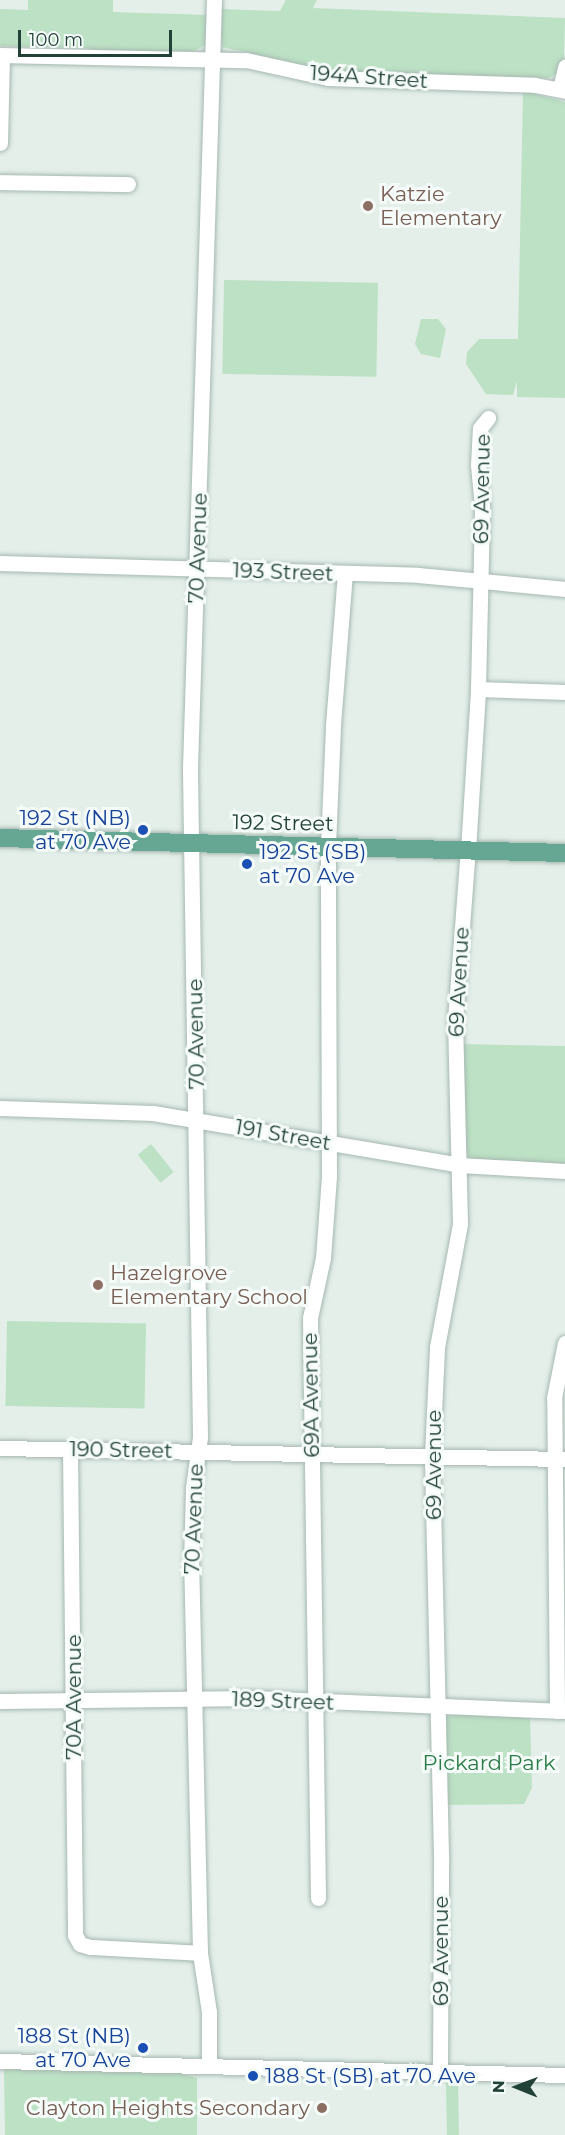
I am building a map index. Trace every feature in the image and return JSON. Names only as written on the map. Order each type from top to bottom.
[{"type":"main road","name":"192 Street","points":[[0,838],[193,849]]},
{"type":"main road","name":"192 Street","points":[[0,849],[328,852],[467,856],[565,864]]},
{"type":"main road","name":"192 Street","points":[[328,852],[349,858],[467,856]]},
{"type":"main road","points":[[467,856],[565,855]]},
{"type":"street","name":"70 Avenue","points":[[209,2066],[209,2012],[200,1953],[191,1519],[198,1451],[198,1119],[190,768],[214,0]]},
{"type":"street","name":"194A Street","points":[[1,55],[212,58],[266,62],[328,78],[535,84],[563,90]]},
{"type":"street","points":[[0,143],[1,55]]},
{"type":"street","points":[[563,90],[565,67]]},
{"type":"street","points":[[0,182],[128,184]]},
{"type":"street","name":"69 Avenue","points":[[440,2072],[441,1855],[432,1455],[436,1354],[460,1224],[455,1020],[478,689],[482,507],[478,465],[480,428],[488,418]]},
{"type":"street","name":"193 Street","points":[[0,563],[480,579],[565,589]]},
{"type":"street","name":"69A Avenue","points":[[318,1898],[310,1318],[323,1258],[330,1144],[328,852],[333,725],[345,574]]},
{"type":"street","points":[[478,689],[565,692]]},
{"type":"street","name":"191 Street","points":[[0,1108],[142,1112],[198,1119],[459,1166],[565,1171]]},
{"type":"street","points":[[561,1711],[559,1459],[555,1384],[565,1342]]},
{"type":"street","name":"190 Street","points":[[0,1448],[559,1459]]},
{"type":"street","name":"70A Avenue","points":[[70,1449],[75,1935],[80,1944],[137,1952],[200,1953]]},
{"type":"street","name":"189 Street","points":[[0,1701],[194,1699],[561,1711]]},
{"type":"street","points":[[0,2061],[565,2075]]},
{"type":"green space","points":[[28,0],[113,0],[113,12],[210,15],[206,45],[194,51],[96,52],[88,48],[0,46],[0,9],[28,10]]},
{"type":"green space","points":[[286,0],[317,0],[313,8],[565,18],[564,58],[558,73],[549,78],[330,71],[222,47],[220,9],[280,11]]},
{"type":"green space","points":[[523,91],[565,102],[565,398],[517,397],[517,381],[513,395],[486,394],[466,364],[467,352],[479,339],[518,339]]},
{"type":"green space","points":[[224,280],[378,283],[376,377],[222,374]]},
{"type":"green space","points":[[421,319],[438,319],[446,329],[440,358],[421,354],[415,344]]},
{"type":"green space","points":[[462,1044],[565,1046],[565,1164],[470,1159],[465,1149]]},
{"type":"green space","points":[[151,1144],[174,1172],[160,1183],[138,1155]]},
{"type":"green space","points":[[7,1321],[146,1323],[144,1408],[6,1406]]},
{"type":"green space","name":"Pickard Park","points":[[457,1714],[530,1715],[532,1788],[524,1804],[447,1805],[445,1717]]},
{"type":"green space","points":[[4,2068],[179,2073],[197,2078],[197,2135],[5,2135]]},
{"type":"green space","points":[[446,2081],[458,2081],[459,2135],[447,2135]]},
{"type":"place","name":"Katzie Elementary","points":[[368,206]]},
{"type":"place","name":"192 St (NB) at 70 Ave","points":[[143,830]]},
{"type":"place","name":"192 St (SB) at 70 Ave","points":[[247,864]]},
{"type":"place","name":"Hazelgrove Elementary School","points":[[98,1285]]},
{"type":"place","name":"188 St (NB) at 70 Ave","points":[[143,2048]]},
{"type":"place","name":"188 St (SB) at 70 Ave","points":[[253,2076]]},
{"type":"place","name":"Clayton Heights Secondary","points":[[322,2108]]}]
